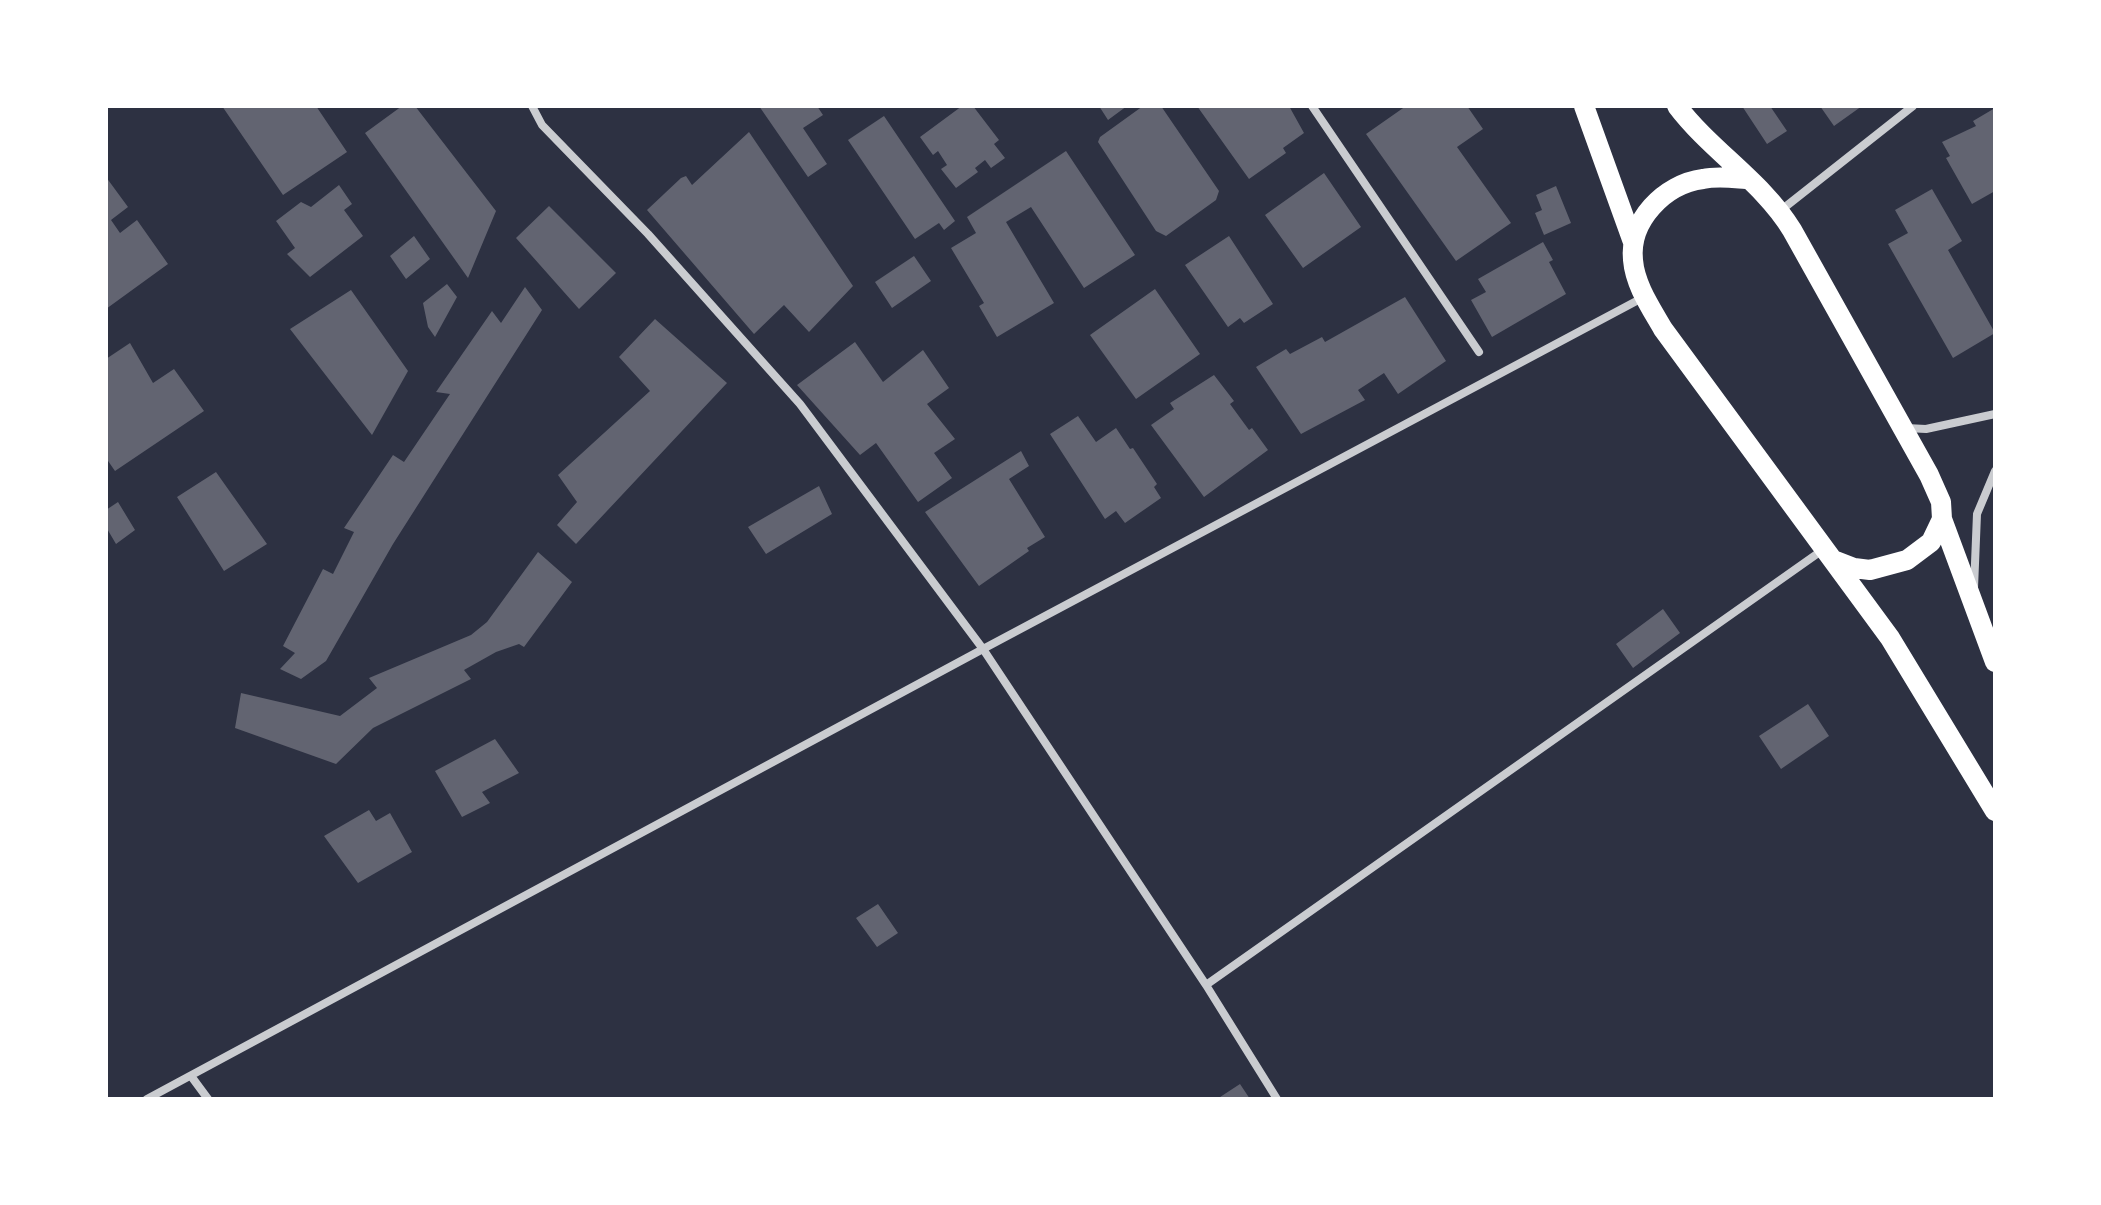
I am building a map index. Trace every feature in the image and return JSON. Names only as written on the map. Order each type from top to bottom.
[{"type":"main road","points":[[1584,106],[1633,242]]},
{"type":"main road","points":[[1677,106],[1780,211],[1929,475],[1995,662]]},
{"type":"main road","points":[[1746,179],[1720,177],[1682,184],[1640,219],[1633,242],[1633,263],[1644,296],[1663,329],[1890,638],[1995,811]]},
{"type":"main road","points":[[1830,555],[1854,568],[1870,570],[1907,560],[1931,542],[1942,519]]},
{"type":"street","points":[[532,106],[542,125],[648,234],[800,404],[983,649],[1206,985],[1277,1099]]},
{"type":"street","points":[[1312,106],[1479,352]]},
{"type":"street","points":[[1780,211],[1913,106]]},
{"type":"street","points":[[147,1099],[1644,296]]},
{"type":"street","points":[[1904,428],[1926,429],[1995,414]]},
{"type":"street","points":[[1974,605],[1977,514],[1995,471]]},
{"type":"street","points":[[1206,985],[1830,555]]},
{"type":"street","points":[[191,1076],[208,1099]]},
{"type":"building","points":[[222,106],[316,106],[347,152],[283,195]]},
{"type":"building","points":[[402,106],[415,106],[496,211],[468,278],[365,133]]},
{"type":"building","points":[[759,106],[817,106],[823,115],[803,128],[827,164],[808,177]]},
{"type":"building","points":[[962,106],[973,106],[999,140],[994,144],[1005,158],[991,168],[985,160],[975,168],[978,172],[956,188],[941,169],[947,165],[938,151],[933,155],[920,137]]},
{"type":"building","points":[[1099,106],[1127,106],[1108,120]]},
{"type":"building","points":[[1143,106],[1161,106],[1219,191],[1216,200],[1166,236],[1156,231],[1098,142],[1100,137]]},
{"type":"building","points":[[1197,106],[1289,106],[1304,133],[1283,148],[1286,153],[1249,179]]},
{"type":"building","points":[[1406,106],[1467,106],[1483,129],[1457,147],[1511,223],[1456,261],[1366,134]]},
{"type":"building","points":[[1742,106],[1770,106],[1787,131],[1767,144]]},
{"type":"building","points":[[1820,106],[1862,106],[1834,126]]},
{"type":"building","points":[[1995,108],[1995,191],[1972,204],[1946,158],[1950,156],[1942,142],[1976,126],[1973,121]]},
{"type":"building","points":[[884,116],[955,221],[944,230],[939,223],[915,239],[848,140]]},
{"type":"building","points":[[749,132],[853,286],[809,332],[784,305],[754,334],[647,210],[681,178],[686,176],[692,185]]},
{"type":"building","points":[[1066,151],[1135,255],[1084,288],[1031,207],[1006,222],[1054,303],[997,337],[979,306],[984,303],[951,248],[976,233],[967,217]]},
{"type":"building","points":[[1324,173],[1361,227],[1303,268],[1265,215]]},
{"type":"building","points":[[106,177],[128,207],[111,220],[120,233],[137,220],[168,264],[106,309]]},
{"type":"building","points":[[339,185],[352,204],[344,210],[363,236],[310,277],[287,254],[295,248],[276,221],[301,202],[311,207]]},
{"type":"building","points":[[1556,186],[1571,223],[1544,235],[1535,213],[1542,210],[1536,195]]},
{"type":"building","points":[[1932,189],[1962,241],[1948,250],[1995,333],[1953,358],[1888,244],[1908,233],[1895,210]]},
{"type":"building","points":[[549,206],[616,273],[579,309],[516,238]]},
{"type":"building","points":[[414,236],[430,259],[406,279],[390,256]]},
{"type":"building","points":[[1229,236],[1273,304],[1244,323],[1240,318],[1228,327],[1185,265]]},
{"type":"building","points":[[1543,242],[1553,260],[1549,262],[1566,294],[1492,337],[1471,300],[1486,292],[1478,279]]},
{"type":"building","points":[[914,256],[931,281],[892,308],[875,282]]},
{"type":"building","points":[[447,284],[457,297],[435,337],[428,327],[423,303]]},
{"type":"building","points":[[525,287],[542,310],[393,544],[326,661],[301,679],[280,669],[295,653],[283,646],[323,569],[333,574],[354,532],[344,528],[393,455],[404,462],[450,394],[436,392],[492,311],[501,323]]},
{"type":"building","points":[[1155,289],[1200,354],[1136,399],[1090,335]]},
{"type":"building","points":[[351,290],[408,371],[372,435],[290,329]]},
{"type":"building","points":[[1405,297],[1446,361],[1398,394],[1384,373],[1358,390],[1365,400],[1301,434],[1256,367],[1286,349],[1290,354],[1322,337],[1325,342]]},
{"type":"building","points":[[655,319],[727,383],[576,544],[557,525],[577,502],[558,475],[650,391],[619,357]]},
{"type":"building","points":[[855,342],[883,382],[923,350],[949,388],[927,404],[955,439],[934,453],[952,478],[918,502],[876,443],[860,455],[797,385]]},
{"type":"building","points":[[130,343],[153,383],[174,369],[204,411],[115,471],[106,458],[106,359]]},
{"type":"building","points":[[1214,375],[1234,401],[1230,404],[1268,450],[1204,497],[1151,425],[1174,409],[1170,403]]},
{"type":"building","points":[[1078,416],[1096,442],[1116,428],[1157,484],[1154,487],[1161,498],[1125,523],[1116,511],[1105,519],[1050,434]]},
{"type":"building","points":[[1021,451],[1029,466],[1009,479],[1045,537],[979,586],[925,512]]},
{"type":"building","points":[[216,472],[267,544],[224,571],[177,497]]},
{"type":"building","points":[[819,486],[832,514],[766,554],[748,527]]},
{"type":"building","points":[[118,502],[135,530],[116,544],[106,527],[106,510]]},
{"type":"building","points":[[538,552],[572,582],[524,647],[519,644],[496,652],[464,670],[471,679],[373,728],[336,764],[235,728],[241,693],[340,716],[377,688],[369,678],[471,635],[487,622]]},
{"type":"building","points":[[1663,609],[1680,633],[1633,668],[1616,644]]},
{"type":"building","points":[[1808,704],[1829,736],[1781,769],[1759,736]]},
{"type":"building","points":[[495,739],[519,773],[482,792],[490,803],[462,817],[435,771]]},
{"type":"building","points":[[369,810],[376,821],[390,813],[412,852],[358,883],[324,836]]},
{"type":"building","points":[[878,904],[898,933],[877,947],[856,918]]},
{"type":"building","points":[[1240,1084],[1250,1099],[1217,1099]]}]
